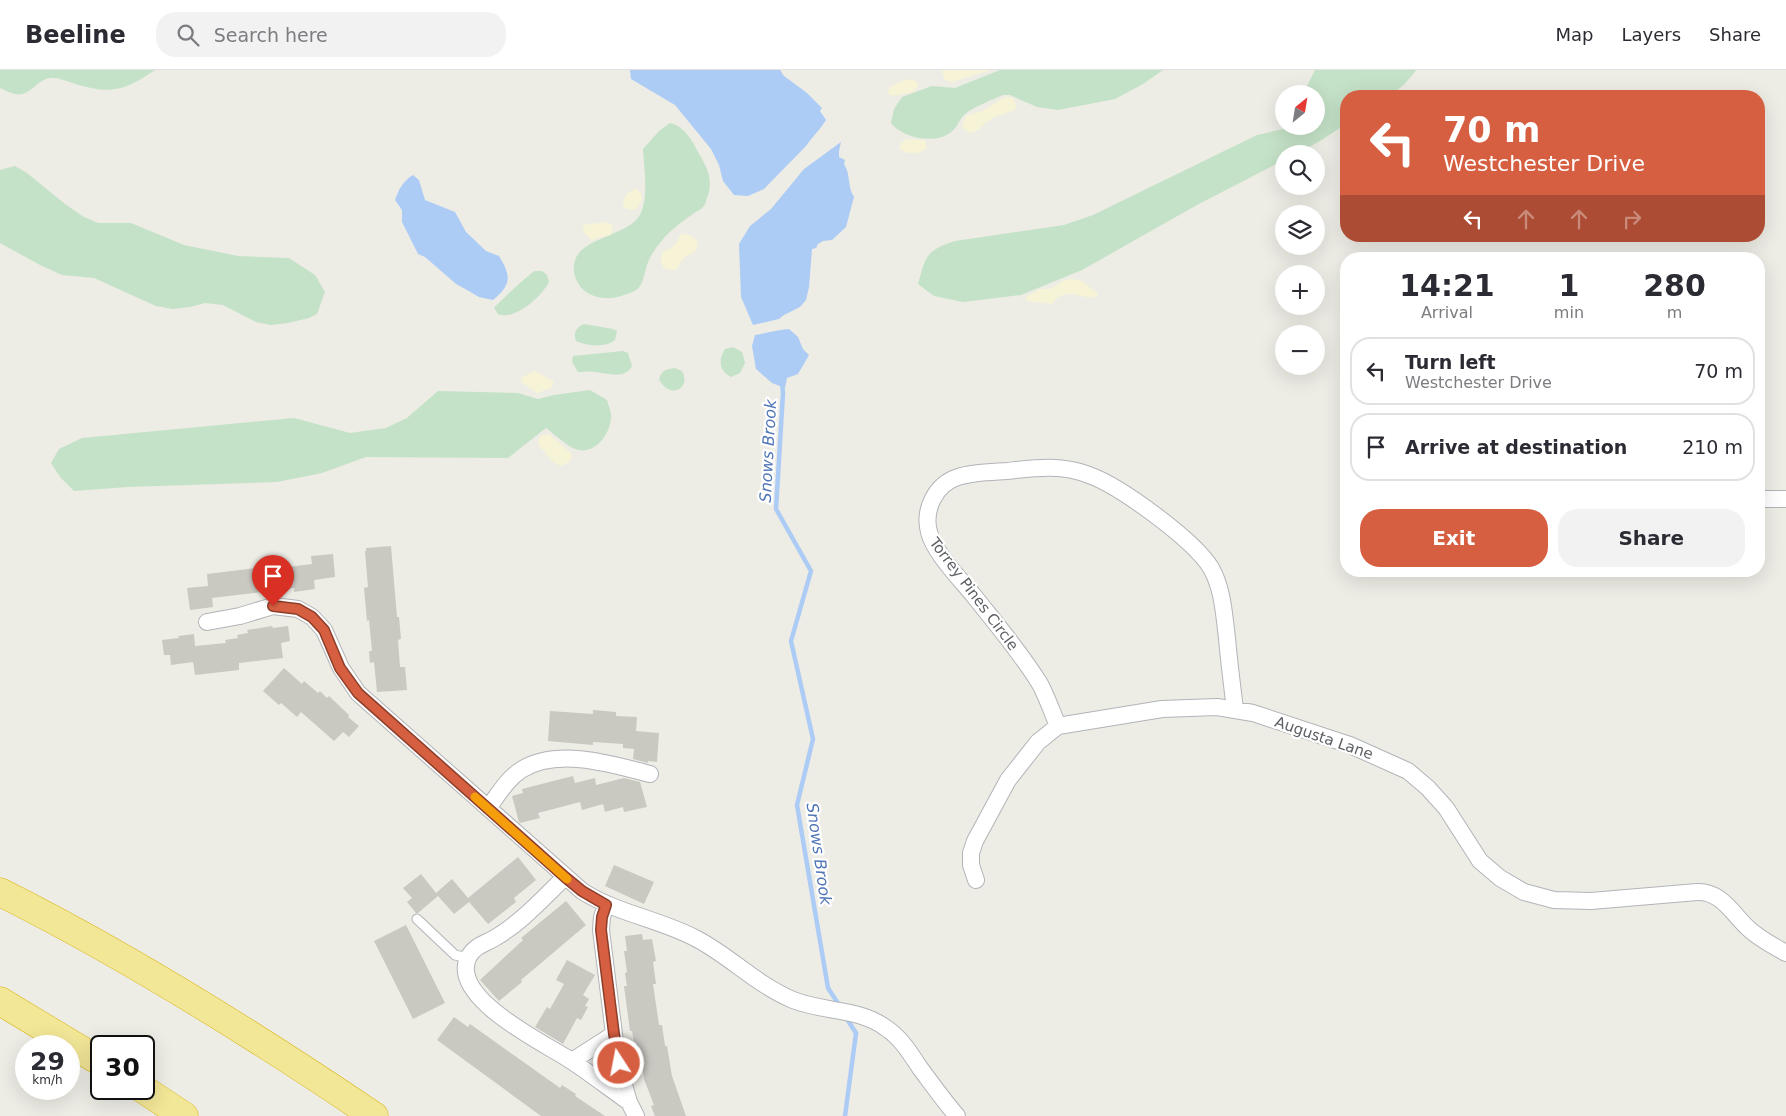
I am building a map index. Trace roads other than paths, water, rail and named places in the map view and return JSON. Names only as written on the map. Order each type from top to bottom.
[{"type":"highway","points":[[0,892],[174,988],[321,1080],[374,1116]]},
{"type":"highway","points":[[0,1002],[90,1055]]},
{"type":"highway","points":[[155,1097],[184,1116]]},
{"type":"street","name":"Torrey Pines Circle","points":[[1058,726],[1039,683],[1013,646],[946,561],[929,533],[927,523],[930,503],[944,485],[957,477],[1045,467],[1073,470],[1089,475],[1121,491],[1173,529],[1199,552],[1211,568],[1218,583],[1223,607],[1235,709]]},
{"type":"street","points":[[1765,499],[1786,499]]},
{"type":"street","points":[[207,622],[240,616],[273,606],[298,609],[312,617],[324,630],[340,668],[358,693],[582,891],[606,905],[666,926],[698,940],[768,987],[793,1000],[852,1013],[876,1021],[905,1045],[957,1116]]},
{"type":"street","name":"Augusta Lane","points":[[976,880],[971,864],[971,853],[975,841],[1008,780],[1038,742],[1058,726],[1084,720],[1162,709],[1217,707],[1253,713],[1350,745],[1408,771],[1428,788],[1446,808],[1480,861],[1500,878],[1524,892],[1554,900],[1591,901],[1707,892],[1718,897],[1760,938],[1786,953]]},
{"type":"street","points":[[488,808],[508,782],[520,771],[545,760],[567,759],[609,763],[650,774]]},
{"type":"street","points":[[565,877],[517,922],[474,950],[468,958],[466,969],[469,981],[479,999],[496,1014],[572,1061],[632,1109]]},
{"type":"street","points":[[606,905],[602,917],[601,930],[614,1034],[624,1088],[632,1109]]},
{"type":"street","points":[[572,1061],[614,1034]]},
{"type":"lane","points":[[417,919],[455,955],[468,958]]},
{"type":"water","points":[[630,70],[780,70],[784,76],[807,93],[822,108],[820,111],[826,120],[806,146],[764,189],[748,196],[734,195],[723,181],[719,165],[711,149],[675,105],[631,79]]},
{"type":"water","points":[[841,142],[839,157],[845,160],[844,164],[848,172],[850,189],[854,197],[846,227],[832,240],[823,241],[816,248],[812,249],[809,287],[806,300],[800,307],[779,319],[753,325],[741,297],[739,244],[750,226],[771,209],[804,169]]},
{"type":"water","points":[[413,175],[419,180],[425,200],[455,212],[466,232],[486,251],[499,256],[506,269],[508,280],[504,289],[493,300],[479,297],[456,284],[425,257],[418,254],[402,222],[402,210],[395,200],[402,186]]},
{"type":"water","points":[[789,329],[798,337],[803,349],[809,355],[798,374],[787,378],[785,388],[772,383],[756,369],[752,346],[755,335]]},
{"type":"waterway","name":"Snows Brook","points":[[782,383],[776,509],[811,571],[791,641],[813,739],[797,805],[828,988],[839,1005]]},
{"type":"waterway","name":"Snows Brook","points":[[845,1016],[856,1033],[845,1116]]}]
